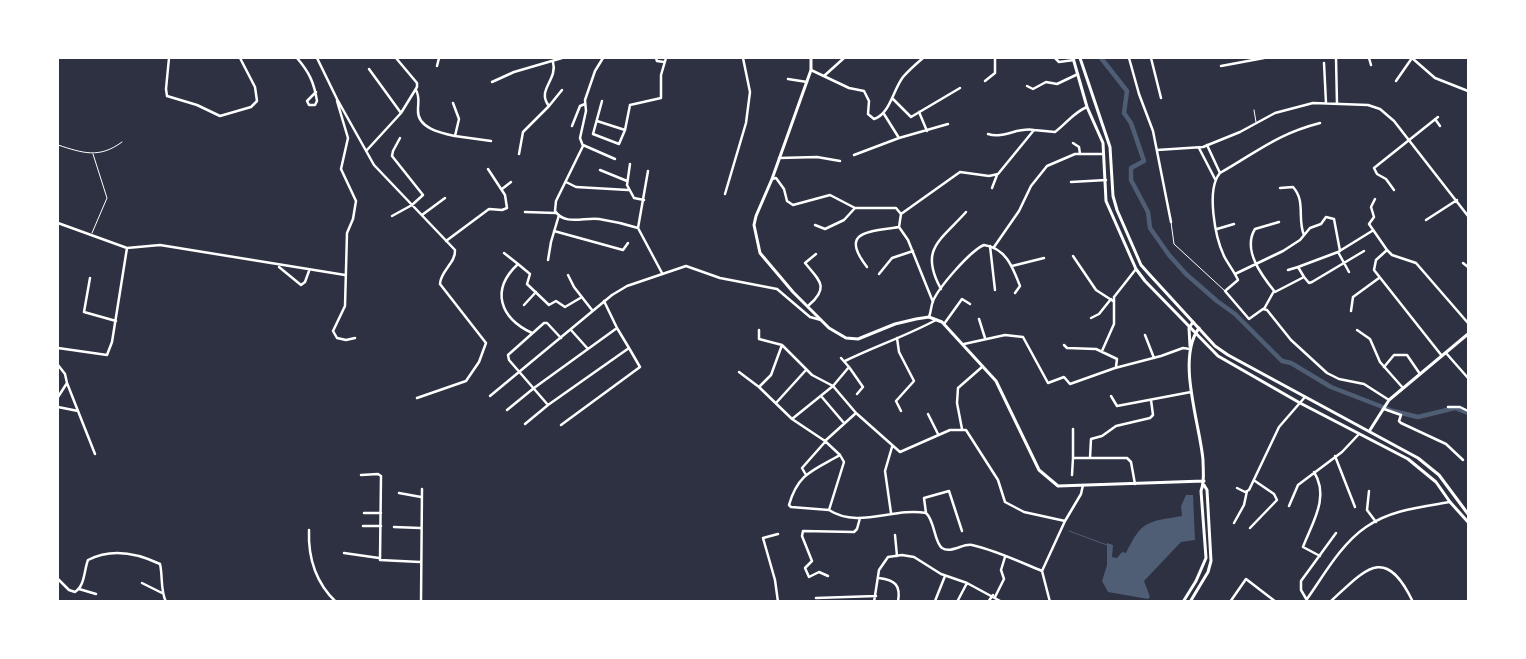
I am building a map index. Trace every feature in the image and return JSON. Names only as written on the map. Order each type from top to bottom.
[{"type":"street","points":[[169,58],[167,96],[196,105],[220,116],[251,107],[257,101],[255,87],[240,58]]},
{"type":"street","points":[[297,58],[313,78],[316,92],[317,103],[309,105],[307,101],[316,92]]},
{"type":"street","points":[[317,58],[374,165],[455,252],[440,278],[440,284],[485,340],[486,348],[472,374],[466,381],[417,398]]},
{"type":"street","points":[[367,150],[401,112],[416,90],[417,83],[396,58]]},
{"type":"street","points":[[436,66],[439,58]]},
{"type":"street","points":[[492,82],[514,72],[562,58]]},
{"type":"street","points":[[603,58],[595,71],[585,104],[586,111],[580,138],[583,145],[615,159]]},
{"type":"street","points":[[656,58],[664,62]]},
{"type":"street","points":[[602,101],[594,134],[614,144],[620,142],[625,130],[630,104],[661,98],[666,58]]},
{"type":"street","points":[[725,194],[746,123],[750,92],[743,58]]},
{"type":"street","points":[[811,58],[811,70],[807,82],[754,225],[760,253],[794,292],[837,334],[858,339],[895,324],[930,317],[944,324],[983,366],[1002,392],[1039,470],[1060,486],[1204,483]]},
{"type":"street","points":[[824,76],[844,58]]},
{"type":"street","points":[[811,70],[849,88],[864,91],[868,101],[867,111],[871,118],[884,114],[894,90],[904,76],[923,58]]},
{"type":"street","points":[[985,81],[995,73],[995,58]]},
{"type":"street","points":[[1056,58],[1059,62],[1073,59],[1088,107],[1103,142],[1106,201],[1136,269],[1189,328],[1218,356],[1300,403],[1408,459],[1430,475],[1468,522]]},
{"type":"street","points":[[1080,58],[1110,147],[1113,196],[1117,210],[1138,259],[1149,274],[1228,356],[1370,430],[1431,468],[1468,514]]},
{"type":"street","points":[[1129,58],[1158,150],[1171,222]]},
{"type":"street","points":[[1151,58],[1161,98]]},
{"type":"street","points":[[1221,66],[1264,58]]},
{"type":"street","points":[[1336,58],[1337,104]]},
{"type":"street","points":[[1369,58],[1371,64]]},
{"type":"street","points":[[1396,80],[1412,58],[1435,78],[1468,91]]},
{"type":"street","points":[[549,106],[546,101],[546,88],[555,73],[553,62]]},
{"type":"street","points":[[1324,63],[1326,103]]},
{"type":"street","points":[[369,69],[401,112]]},
{"type":"street","points":[[1027,86],[1034,89],[1046,82],[1057,84],[1084,72]]},
{"type":"street","points":[[788,79],[807,82]]},
{"type":"street","points":[[892,98],[910,117],[960,88]]},
{"type":"street","points":[[416,90],[419,96],[418,116],[422,122],[437,131],[455,136],[491,141]]},
{"type":"street","points":[[519,154],[523,132],[562,90]]},
{"type":"street","points":[[337,98],[348,138],[341,169],[356,201],[353,219],[347,233],[344,306],[333,331],[337,338],[346,340],[355,338]]},
{"type":"street","points":[[453,103],[459,119],[455,136]]},
{"type":"street","points":[[1158,150],[1199,148],[1288,108],[1313,103],[1368,105],[1380,109],[1394,121],[1468,216]]},
{"type":"street","points":[[572,126],[580,106],[585,104]]},
{"type":"street","points":[[988,134],[1000,136],[1028,129],[1055,132],[1071,119],[1074,114],[1088,107]]},
{"type":"street","points":[[919,112],[928,131]]},
{"type":"street","points":[[884,114],[899,138]]},
{"type":"street","points":[[1394,190],[1386,179],[1375,173],[1374,168],[1436,118],[1440,126]]},
{"type":"street","points":[[597,121],[625,130]]},
{"type":"street","points":[[1304,277],[1274,291],[1264,309],[1249,319],[1225,291],[1238,280],[1223,254],[1212,200],[1215,179],[1220,172],[1271,141],[1294,130],[1320,123]]},
{"type":"street","points":[[854,155],[899,138],[948,124]]},
{"type":"street","points":[[992,188],[998,174],[1034,130]]},
{"type":"street","points":[[392,216],[412,205],[423,195],[392,156],[392,151],[400,138]]},
{"type":"street","points":[[1073,143],[1079,147],[1080,154]]},
{"type":"street","points":[[548,260],[558,214],[556,201],[583,145]]},
{"type":"street","points":[[1207,145],[1220,172]]},
{"type":"street","points":[[1199,148],[1215,179]]},
{"type":"street","points":[[995,290],[992,246],[1019,211],[1030,186],[1046,167],[1075,154],[1105,154]]},
{"type":"street","points":[[779,158],[817,157],[840,161]]},
{"type":"street","points":[[630,164],[627,181],[628,190],[634,198],[644,200]]},
{"type":"street","points":[[446,241],[489,209],[502,210],[506,208],[507,202],[502,189],[488,170]]},
{"type":"street","points":[[600,170],[627,181]]},
{"type":"street","points":[[648,171],[638,228],[662,272]]},
{"type":"street","points":[[933,302],[913,251],[899,228],[901,214],[960,172],[989,176],[998,174]]},
{"type":"street","points":[[772,179],[776,178],[784,189],[787,201],[793,205],[830,195],[855,208],[896,208],[901,214]]},
{"type":"street","points":[[1071,182],[1106,180]]},
{"type":"street","points":[[502,189],[511,182]]},
{"type":"street","points":[[566,182],[576,187],[628,190]]},
{"type":"street","points":[[1280,188],[1293,187],[1297,192],[1302,211],[1300,223],[1304,235]]},
{"type":"street","points":[[422,215],[445,198]]},
{"type":"street","points":[[1375,199],[1371,206],[1374,217],[1369,224],[1372,231],[1392,255],[1416,264],[1468,323]]},
{"type":"street","points":[[1426,220],[1457,200]]},
{"type":"street","points":[[815,225],[825,229],[844,220],[855,208]]},
{"type":"street","points":[[524,212],[558,214],[575,221],[596,218],[638,228]]},
{"type":"street","points":[[941,289],[931,270],[933,249],[966,212]]},
{"type":"street","points":[[1235,274],[1283,251],[1310,228],[1321,224],[1325,218],[1332,217],[1334,219],[1339,251],[1349,272]]},
{"type":"street","points":[[1274,291],[1257,264],[1252,251],[1254,231],[1279,222]]},
{"type":"street","points":[[58,223],[127,248],[160,245],[278,266],[345,275]]},
{"type":"street","points":[[1217,229],[1234,224]]},
{"type":"street","points":[[867,266],[855,250],[855,245],[860,236],[866,233],[899,228]]},
{"type":"street","points":[[554,231],[623,250],[628,243]]},
{"type":"street","points":[[1288,270],[1339,251],[1372,231]]},
{"type":"street","points":[[930,317],[933,302],[941,289],[976,250],[984,245],[992,246],[1002,253],[1012,266],[1020,286],[1016,293]]},
{"type":"street","points":[[58,348],[107,355],[116,321],[127,248]]},
{"type":"street","points":[[1387,250],[1376,260],[1374,267],[1379,278],[1442,356]]},
{"type":"street","points":[[879,274],[892,258],[913,251]]},
{"type":"street","points":[[1298,267],[1309,283],[1364,251]]},
{"type":"street","points":[[504,253],[530,274],[526,282],[550,306],[556,301],[565,307],[582,297]]},
{"type":"street","points":[[809,306],[816,299],[822,288],[820,281],[805,263],[816,254]]},
{"type":"street","points":[[1073,256],[1096,290],[1112,300]]},
{"type":"street","points":[[1012,266],[1044,258]]},
{"type":"street","points":[[1463,263],[1468,267]]},
{"type":"street","points":[[518,264],[504,281],[502,302],[508,316],[532,333]]},
{"type":"street","points":[[278,266],[301,284],[305,282],[310,271]]},
{"type":"street","points":[[490,396],[604,301],[627,286],[662,272],[686,266],[720,278],[777,289],[810,317],[823,320]]},
{"type":"street","points":[[1090,318],[1099,314],[1136,269]]},
{"type":"street","points":[[568,275],[592,310]]},
{"type":"street","points":[[90,278],[84,312],[116,321]]},
{"type":"street","points":[[1351,310],[1353,297],[1379,278]]},
{"type":"street","points":[[524,305],[536,292]]},
{"type":"street","points":[[944,324],[962,299],[970,304]]},
{"type":"street","points":[[1102,351],[1114,324],[1112,300]]},
{"type":"street","points":[[561,425],[640,367],[617,328],[604,301]]},
{"type":"street","points":[[1264,309],[1291,340],[1326,373],[1339,380],[1364,384],[1386,405],[1400,415],[1399,421],[1446,444],[1463,460]]},
{"type":"street","points":[[979,319],[985,338]]},
{"type":"street","points":[[846,361],[897,338],[904,337],[936,320]]},
{"type":"street","points":[[1183,602],[1206,558],[1201,491],[1204,483],[1202,448],[1190,367],[1189,328],[1194,322]]},
{"type":"street","points":[[548,405],[508,355],[546,323],[561,338]]},
{"type":"street","points":[[507,410],[534,388],[617,328]]},
{"type":"street","points":[[1190,349],[1199,328]]},
{"type":"street","points":[[570,329],[588,349]]},
{"type":"street","points":[[759,330],[760,339],[782,345],[806,370],[833,386],[856,412],[892,447],[904,452],[919,442],[938,434],[962,429]]},
{"type":"street","points":[[1357,330],[1370,340],[1384,367],[1404,388]]},
{"type":"street","points":[[1370,430],[1386,405],[1468,334]]},
{"type":"street","points":[[964,344],[1006,335],[1025,338],[1046,381],[1050,382],[1062,376],[1070,384],[1115,368],[1183,348],[1190,349]]},
{"type":"street","points":[[1144,335],[1154,358]]},
{"type":"street","points":[[897,338],[899,352],[914,382],[896,401],[901,411]]},
{"type":"street","points":[[759,387],[771,375],[782,345]]},
{"type":"street","points":[[1064,345],[1067,348],[1075,347],[1102,351],[1117,359],[1115,368]]},
{"type":"street","points":[[525,424],[548,405],[629,348]]},
{"type":"street","points":[[1446,353],[1468,378]]},
{"type":"street","points":[[1384,367],[1394,355],[1407,355],[1420,374]]},
{"type":"street","points":[[841,358],[846,361],[863,387],[857,394]]},
{"type":"street","points":[[58,365],[65,374],[95,454]]},
{"type":"street","points":[[983,366],[958,388],[957,403],[962,429],[968,434],[978,453],[990,467],[1005,502],[1024,512],[1065,521]]},
{"type":"street","points":[[792,418],[833,386],[849,367]]},
{"type":"street","points":[[776,403],[806,370]]},
{"type":"street","points":[[739,372],[759,387],[792,418],[825,441],[840,455],[844,462],[829,510]]},
{"type":"street","points":[[58,397],[67,383]]},
{"type":"street","points":[[1111,396],[1117,406],[1134,401],[1151,400],[1193,392]]},
{"type":"street","points":[[821,396],[844,423]]},
{"type":"street","points":[[1234,523],[1244,504],[1247,491],[1255,481],[1278,427],[1305,397]]},
{"type":"street","points":[[1090,458],[1091,440],[1102,436],[1116,426],[1150,418],[1152,415],[1151,400]]},
{"type":"street","points":[[58,407],[78,411]]},
{"type":"street","points":[[1448,407],[1468,411]]},
{"type":"street","points":[[806,475],[802,468],[825,441],[856,412]]},
{"type":"street","points":[[928,414],[938,434]]},
{"type":"street","points":[[1072,475],[1073,429]]},
{"type":"street","points":[[1289,506],[1298,485],[1335,456],[1360,433]]},
{"type":"street","points":[[891,513],[885,470],[892,447]]},
{"type":"street","points":[[840,455],[806,475],[796,485],[790,506],[829,510],[841,516],[860,518],[891,513],[926,513]]},
{"type":"street","points":[[1335,456],[1355,507]]},
{"type":"street","points":[[1073,458],[1128,458],[1135,484]]},
{"type":"street","points":[[1314,472],[1321,484],[1322,496],[1303,546],[1306,550],[1320,556]]},
{"type":"street","points":[[362,475],[378,474],[381,476],[379,558]]},
{"type":"street","points":[[1250,528],[1277,500],[1274,494],[1255,481]]},
{"type":"street","points":[[1190,602],[1208,572],[1211,561],[1208,490],[1204,483]]},
{"type":"street","points":[[1050,602],[1042,571],[1065,521],[1078,502],[1083,486]]},
{"type":"street","points":[[1236,488],[1247,491]]},
{"type":"street","points":[[421,602],[420,528],[422,489]]},
{"type":"street","points":[[1369,490],[1367,510],[1376,522]]},
{"type":"street","points":[[962,531],[949,491],[926,497],[926,513],[943,548],[950,549],[972,545],[1042,571]]},
{"type":"street","points":[[398,493],[421,497]]},
{"type":"street","points":[[1336,533],[1301,581],[1300,590],[1308,600],[1354,537],[1376,522],[1409,509],[1450,502]]},
{"type":"street","points":[[364,513],[381,513]]},
{"type":"street","points":[[828,576],[819,572],[809,576],[805,568],[812,561],[802,536],[804,530],[854,532],[857,529],[860,518]]},
{"type":"street","points":[[363,526],[381,526]]},
{"type":"street","points":[[394,527],[420,528]]},
{"type":"street","points":[[309,530],[309,554],[316,575],[336,602]]},
{"type":"street","points":[[778,534],[763,538],[775,580],[778,602]]},
{"type":"street","points":[[895,535],[896,556]]},
{"type":"street","points":[[79,589],[88,560],[114,552],[147,558],[160,564],[162,592],[166,602]]},
{"type":"street","points":[[344,553],[379,558],[383,561],[420,562]]},
{"type":"street","points":[[874,602],[879,570],[888,558],[896,556],[914,557],[945,576],[967,583],[1002,602]]},
{"type":"street","points":[[988,602],[994,596],[1004,578],[1001,570],[1005,557]]},
{"type":"street","points":[[1330,602],[1363,572],[1378,566],[1387,568],[1394,573],[1406,588],[1413,602]]},
{"type":"street","points":[[935,601],[945,576]]},
{"type":"street","points":[[879,578],[892,580],[896,583],[899,590],[898,602]]},
{"type":"street","points":[[58,579],[72,592],[79,589],[96,594]]},
{"type":"street","points":[[1235,602],[1231,600],[1243,580],[1247,579],[1276,602]]},
{"type":"street","points":[[142,583],[162,592]]},
{"type":"street","points":[[957,602],[967,583]]},
{"type":"street","points":[[816,598],[876,596]]},
{"type":"lane","points":[[1254,110],[1257,123]]},
{"type":"lane","points":[[58,145],[93,154],[105,151],[122,142]]},
{"type":"lane","points":[[92,235],[107,198],[93,154]]},
{"type":"lane","points":[[1171,222],[1174,244],[1225,291]]},
{"type":"water","points":[[1186,495],[1193,495],[1195,540],[1181,542],[1144,581],[1150,597],[1148,599],[1108,592],[1102,581],[1107,565],[1107,543],[1113,545],[1112,557],[1117,558],[1122,552],[1126,553],[1137,534],[1147,524],[1182,516],[1181,506]]},
{"type":"waterway","points":[[1101,58],[1127,91],[1124,113],[1131,123],[1144,161],[1131,168],[1131,180],[1148,212],[1150,228],[1169,255],[1186,274],[1235,314],[1282,361],[1291,363],[1331,387],[1393,411],[1418,417],[1455,408],[1468,413]]},
{"type":"waterway","points":[[1069,531],[1107,545]]}]
